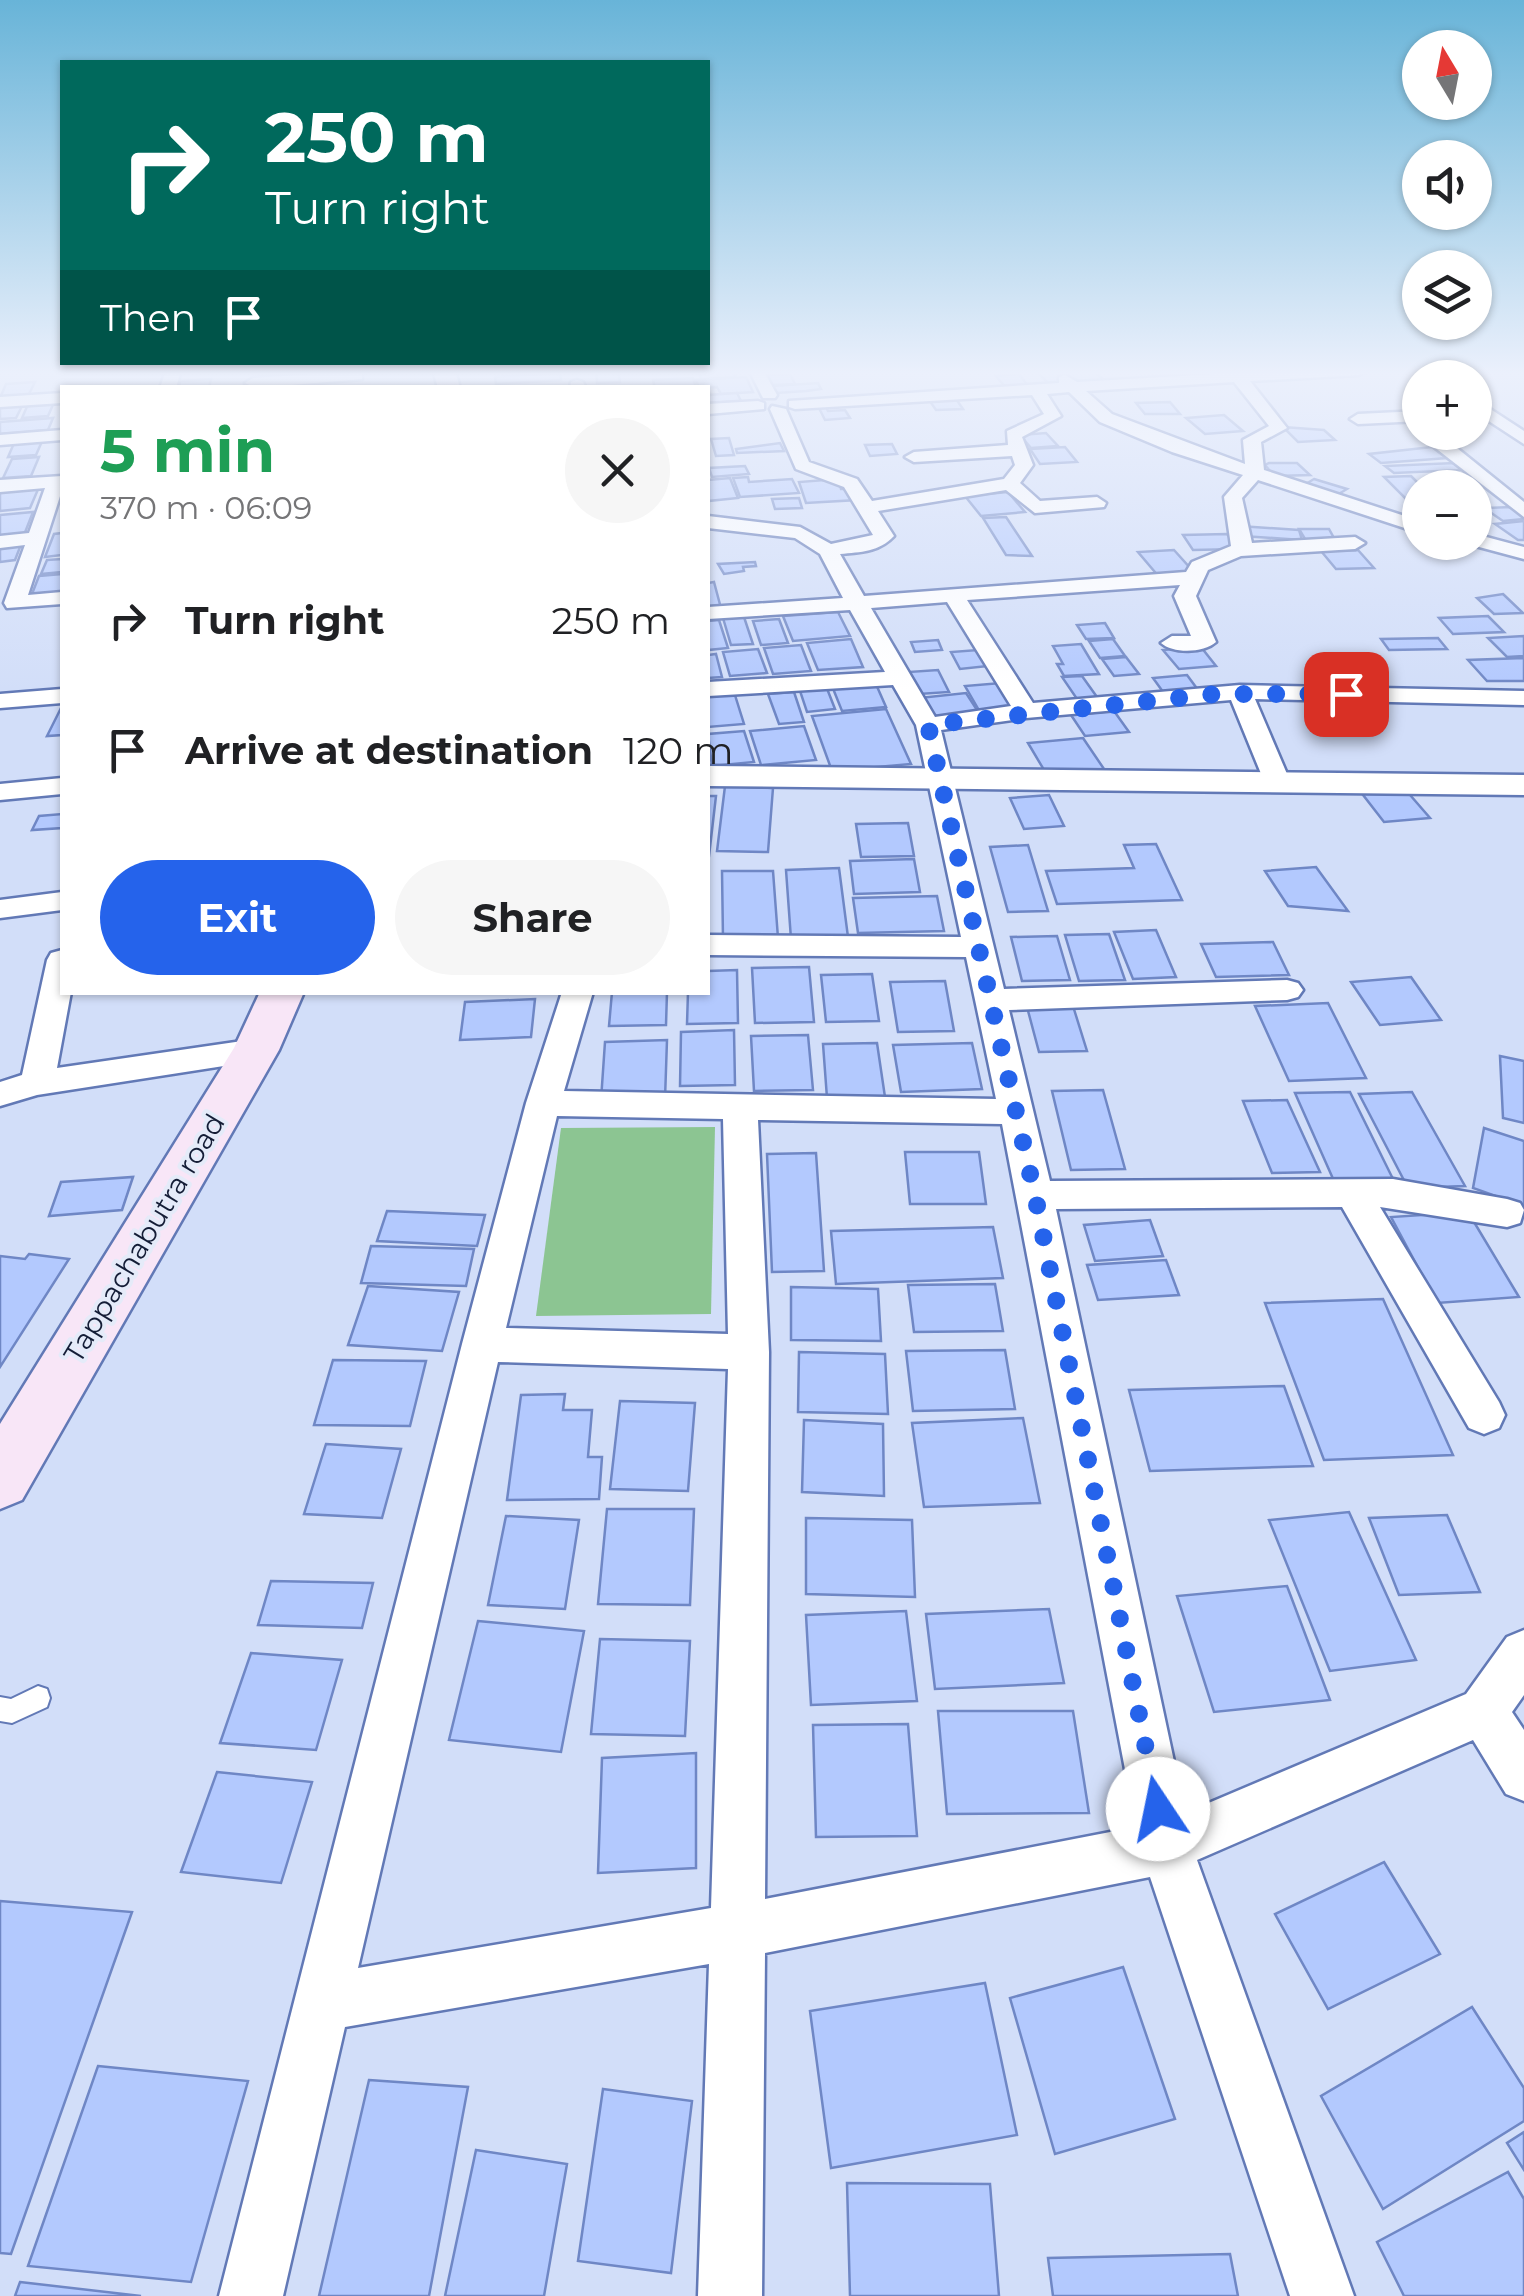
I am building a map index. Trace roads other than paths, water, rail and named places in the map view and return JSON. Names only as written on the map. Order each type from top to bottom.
[{"type":"main road","name":"Tappachabutra road","points":[[0,1480],[256,1050],[281,995]]},
{"type":"street","points":[[828,550],[882,541],[884,536],[870,507],[852,483],[837,477]]},
{"type":"street","points":[[870,507],[1010,484],[1015,477]]},
{"type":"street","points":[[1239,550],[1242,544],[1233,497],[1250,477]]},
{"type":"street","points":[[1270,477],[1402,521]]},
{"type":"street","points":[[1482,477],[1524,511]]},
{"type":"street","points":[[0,486],[59,482],[14,602],[60,598]]},
{"type":"street","points":[[1010,484],[1036,507],[1097,503]]},
{"type":"street","points":[[710,522],[800,534],[828,550],[897,678],[928,725],[1035,1195],[1166,1848],[1322,2296]]},
{"type":"street","points":[[0,542],[37,538]]},
{"type":"street","points":[[1172,643],[1212,648],[1186,596],[1200,566],[1239,550],[1355,543]]},
{"type":"street","points":[[1492,545],[1524,553]]},
{"type":"street","points":[[710,614],[1194,578]]},
{"type":"street","points":[[954,594],[1026,712]]},
{"type":"street","points":[[710,689],[897,678]]},
{"type":"street","points":[[1240,692],[1277,781]]},
{"type":"street","points":[[928,725],[1240,692],[1524,698]]},
{"type":"street","points":[[0,701],[60,696]]},
{"type":"street","points":[[710,776],[1277,781],[1521,789]]},
{"type":"street","points":[[0,792],[60,786]]},
{"type":"street","points":[[0,908],[60,900]]},
{"type":"street","points":[[710,945],[978,947]]},
{"type":"street","points":[[38,1084],[60,970]]},
{"type":"street","points":[[992,1000],[1287,990]]},
{"type":"street","points":[[252,2296],[482,1344],[543,1103],[577,995]]},
{"type":"street","points":[[0,1094],[38,1084],[256,1050]]},
{"type":"street","points":[[543,1103],[1016,1112]]},
{"type":"street","points":[[730,2296],[749,1352],[740,1108]]},
{"type":"street","points":[[1035,1195],[1393,1192],[1507,1213]]},
{"type":"street","points":[[1352,1193],[1484,1415]]},
{"type":"street","points":[[482,1344],[749,1352]]},
{"type":"street","points":[[326,2002],[738,1930],[1166,1848],[1483,1711],[1524,1654]]},
{"type":"street","points":[[1483,1711],[1524,1776]]},
{"type":"lane","points":[[0,1710],[12,1710],[38,1698]]}]
